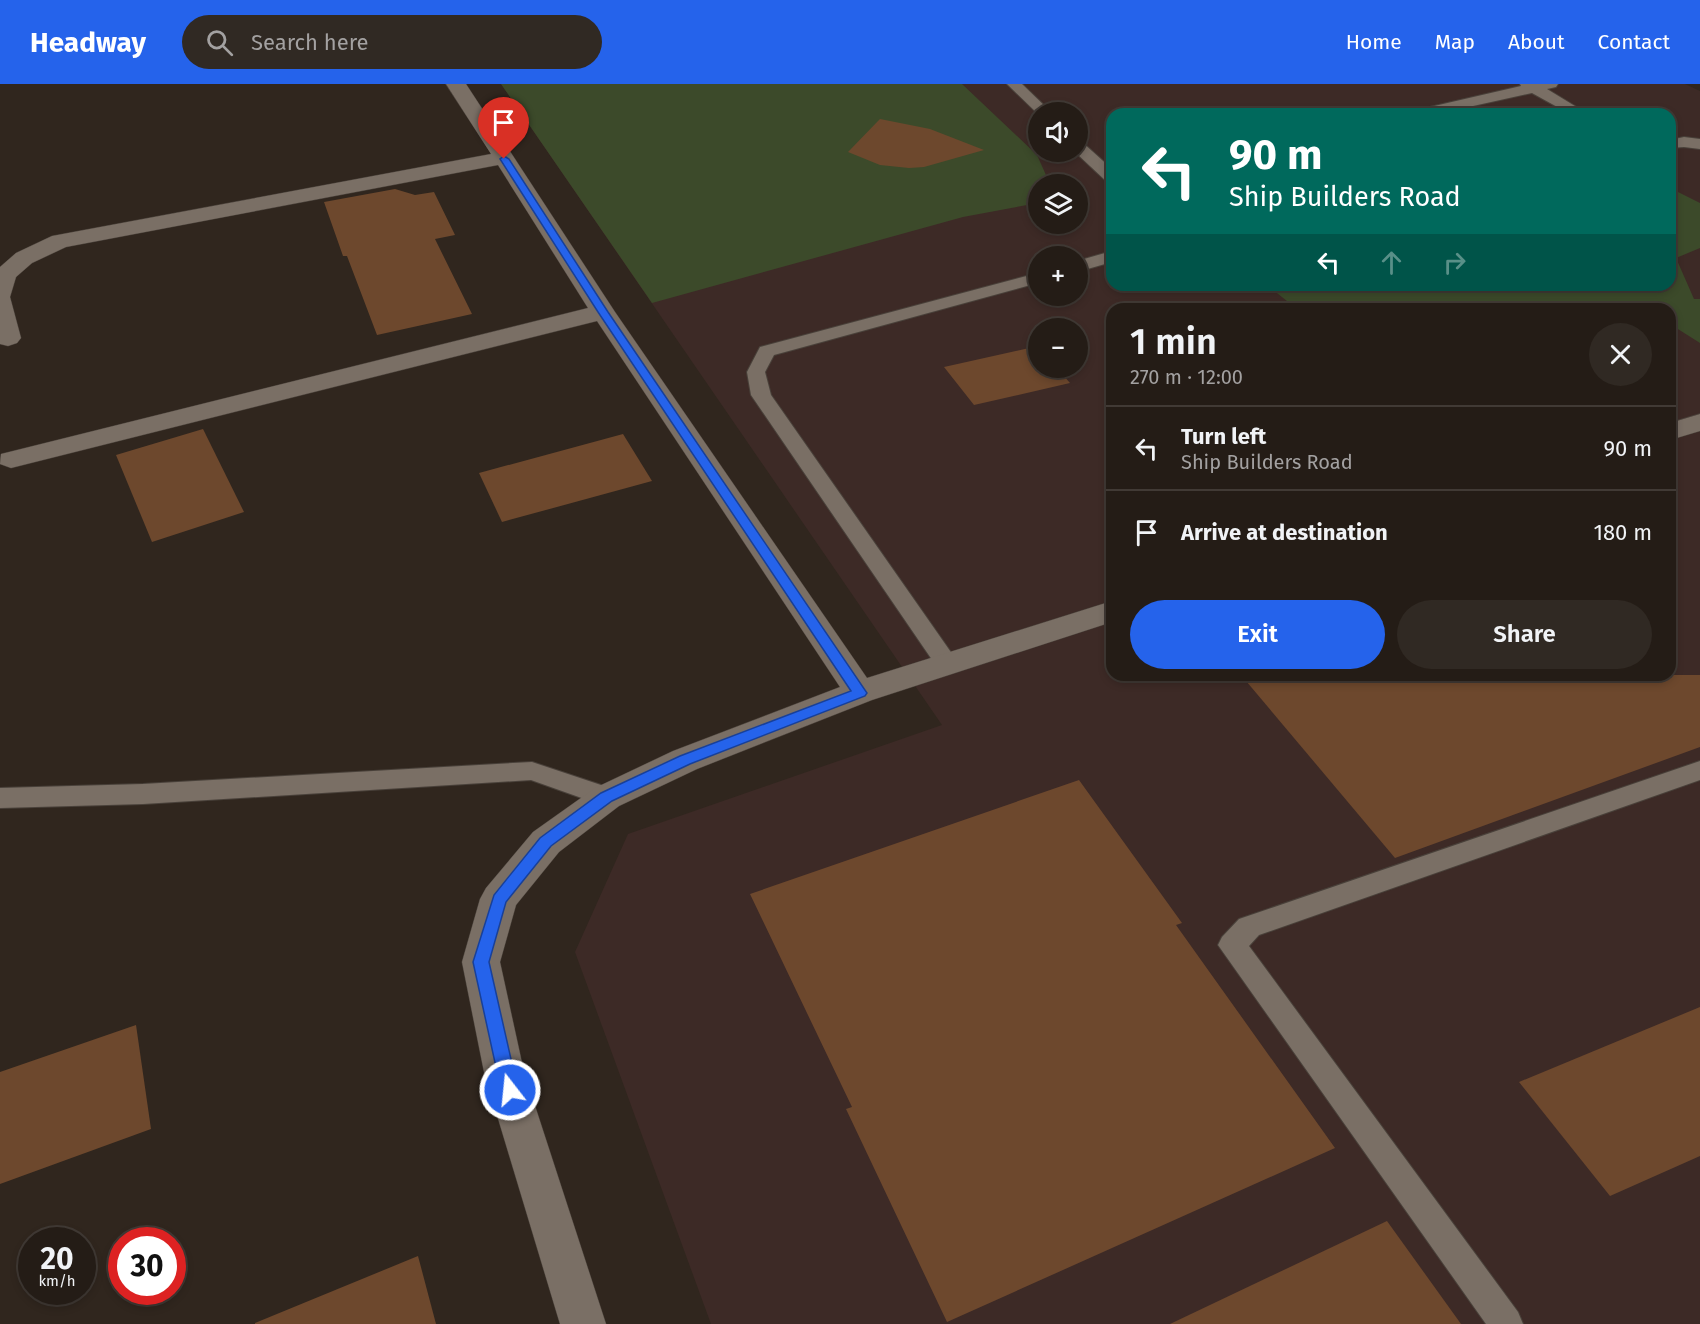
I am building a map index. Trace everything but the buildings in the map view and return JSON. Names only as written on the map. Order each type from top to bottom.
[{"type":"street","points":[[456,84],[603,312],[860,693]]},
{"type":"street","points":[[0,294],[5,275],[24,258],[60,241],[504,159]]},
{"type":"street","points":[[0,301],[8,338]]},
{"type":"street","points":[[11,460],[603,312]]},
{"type":"street","points":[[1676,430],[1700,423]]},
{"type":"street","points":[[583,1324],[504,1072],[481,962],[499,899],[546,842],[607,797],[685,760],[860,693],[1106,614]]},
{"type":"lane","points":[[1014,84],[1033,102]]},
{"type":"lane","points":[[1441,108],[1530,86],[1551,84]]},
{"type":"lane","points":[[1530,86],[1570,108]]},
{"type":"lane","points":[[1676,143],[1700,144]]},
{"type":"lane","points":[[1088,155],[1106,172]]},
{"type":"lane","points":[[1088,264],[1106,258]]},
{"type":"lane","points":[[947,664],[761,395],[756,372],[767,351],[1028,281]]},
{"type":"lane","points":[[1506,1324],[1232,945],[1249,927],[1700,770]]},
{"type":"lane","points":[[0,798],[143,794],[532,771],[607,797]]},
{"type":"shaded area","points":[[501,84],[1685,84],[1700,91],[1700,1324],[711,1324],[575,952],[628,834],[942,725]]},
{"type":"green space","points":[[501,84],[962,84],[1028,146],[1028,162],[1040,162],[1046,174],[1028,174],[1028,205],[963,217],[652,303]]},
{"type":"green space","points":[[1676,191],[1700,203],[1700,248],[1676,258]]},
{"type":"green space","points":[[1676,258],[1694,299],[1700,299],[1700,343],[1676,328],[1676,303],[1290,303],[1274,291],[1676,291]]},
{"type":"route","points":[[504,159],[603,312],[860,693],[685,760],[607,797],[546,842],[499,899],[481,962],[504,1072],[510,1090]]}]
